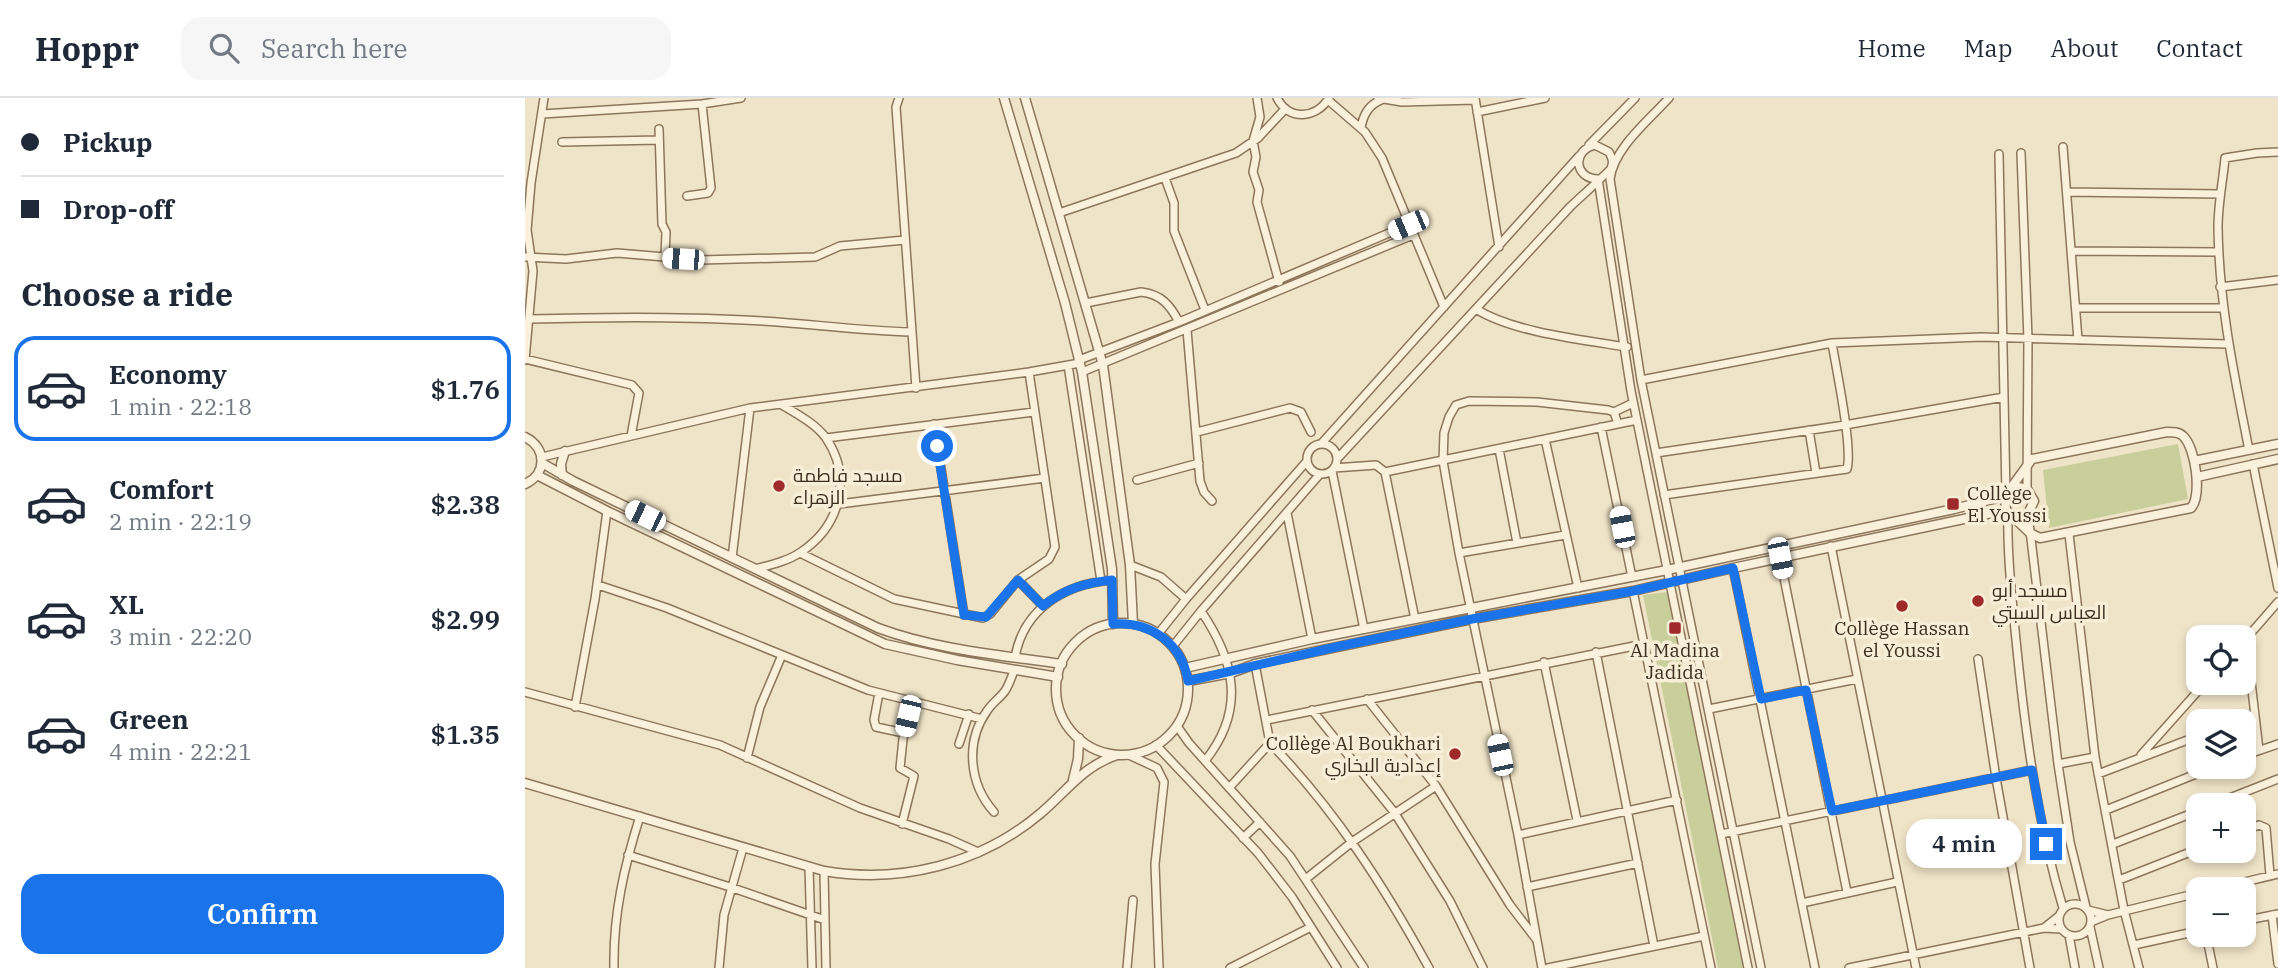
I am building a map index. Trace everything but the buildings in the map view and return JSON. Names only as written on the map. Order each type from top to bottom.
[{"type":"street","points":[[544,98],[528,183],[527,255],[533,271],[525,359],[632,385],[639,393],[631,436]]},
{"type":"street","points":[[542,114],[702,104],[741,98]]},
{"type":"street","points":[[899,98],[896,107],[916,388]]},
{"type":"street","points":[[1005,98],[1065,303],[1080,365],[1112,580],[1113,624]]},
{"type":"street","points":[[1025,98],[1103,365],[1130,565],[1133,624]]},
{"type":"street","points":[[1257,98],[1260,117],[1253,141],[1256,156],[1254,172],[1259,190],[1258,202],[1282,289]]},
{"type":"street","points":[[1277,98],[1285,109],[1294,114],[1314,114],[1329,99],[1361,128],[1382,158],[1444,307]]},
{"type":"street","points":[[1477,112],[1545,98]]},
{"type":"street","points":[[1158,634],[1307,461],[1310,449],[1321,444],[1587,147],[1635,98]]},
{"type":"street","points":[[1364,629],[1333,470],[1337,458],[1570,206],[1608,173],[1630,140],[1669,98]]},
{"type":"street","points":[[1361,128],[1363,115],[1380,99],[1402,102],[1475,99],[1499,247]]},
{"type":"street","points":[[687,196],[708,193],[711,188],[702,104]]},
{"type":"street","points":[[1059,213],[1227,156],[1253,141],[1285,109]]},
{"type":"street","points":[[659,129],[665,258]]},
{"type":"street","points":[[562,142],[659,139]]},
{"type":"street","points":[[1587,147],[1595,145],[1605,148],[1612,157],[1610,180],[1641,380],[1761,968]]},
{"type":"street","points":[[2063,148],[2078,340]]},
{"type":"street","points":[[2249,450],[2227,344],[2220,287],[2220,194],[2225,158],[2278,152]]},
{"type":"street","points":[[1999,153],[2004,397],[2012,596],[2032,770],[2061,912],[2061,929]]},
{"type":"street","points":[[2021,153],[2028,339],[2027,489],[2034,501],[2028,514],[2057,764],[2070,842],[2099,968]]},
{"type":"street","points":[[1580,155],[1578,163],[1583,174],[1598,179]]},
{"type":"street","points":[[1165,178],[1174,203],[1173,226],[1205,310]]},
{"type":"street","points":[[1598,179],[1633,403],[1748,968]]},
{"type":"street","points":[[2067,192],[2220,194]]},
{"type":"street","points":[[1080,365],[1100,353],[1408,225]]},
{"type":"street","points":[[542,460],[565,452],[750,408],[1029,373],[1068,365],[1103,365],[1412,235]]},
{"type":"street","points":[[527,255],[566,259],[617,253],[665,258],[815,257],[840,246],[905,240]]},
{"type":"street","points":[[2071,251],[2219,252]]},
{"type":"street","points":[[2220,287],[2278,281]]},
{"type":"street","points":[[1086,303],[1141,292],[1148,293],[1165,300],[1179,321]]},
{"type":"street","points":[[2076,307],[2223,307]]},
{"type":"street","points":[[1476,309],[1491,319],[1513,326],[1636,349]]},
{"type":"street","points":[[529,319],[608,317],[746,320],[911,332]]},
{"type":"street","points":[[1187,330],[1202,486],[1212,501]]},
{"type":"street","points":[[1641,380],[1832,343],[2004,338],[2227,344]]},
{"type":"street","points":[[1664,495],[1847,469],[1849,461],[1845,425],[1832,343]]},
{"type":"street","points":[[1068,365],[1101,581]]},
{"type":"street","points":[[800,553],[894,599],[964,615],[986,617],[1018,580],[1049,559],[1054,552],[1029,373]]},
{"type":"street","points":[[1655,453],[1845,425],[2004,397]]},
{"type":"street","points":[[1542,968],[1518,835],[1459,553],[1443,461],[1444,433],[1448,417],[1460,403],[1537,401],[1614,412],[1633,403]]},
{"type":"street","points":[[755,569],[776,564],[800,553],[819,536],[839,503],[841,482],[826,438],[814,426],[782,405]]},
{"type":"street","points":[[731,558],[750,408]]},
{"type":"street","points":[[1198,432],[1290,408],[1301,412],[1311,432]]},
{"type":"street","points":[[826,438],[1034,412]]},
{"type":"street","points":[[1614,412],[1618,424]]},
{"type":"street","points":[[1385,472],[1637,420]]},
{"type":"street","points":[[934,424],[964,615]]},
{"type":"street","points":[[1601,427],[1632,577]]},
{"type":"street","points":[[1808,430],[1816,473]]},
{"type":"street","points":[[2007,493],[2028,463],[2037,457],[2167,432],[2183,435],[2194,461],[2197,477],[2197,498],[2191,508],[2069,534],[2040,538],[2030,533],[2008,513]]},
{"type":"street","points":[[525,437],[536,444],[542,460],[562,475],[892,633],[952,648],[1062,664]]},
{"type":"street","points":[[1545,439],[1578,588]]},
{"type":"street","points":[[1321,444],[1332,448],[1337,458]]},
{"type":"street","points":[[2194,461],[2278,444]]},
{"type":"street","points":[[1499,449],[1517,543]]},
{"type":"street","points":[[562,475],[561,464],[565,452]]},
{"type":"street","points":[[2197,477],[2278,459]]},
{"type":"street","points":[[525,484],[537,475],[542,460]]},
{"type":"street","points":[[1307,461],[1309,467],[1320,474]]},
{"type":"street","points":[[1137,480],[1199,463]]},
{"type":"street","points":[[2253,464],[2278,588]]},
{"type":"street","points":[[1173,646],[1320,474],[1376,465],[1382,467],[1385,472],[1415,619]]},
{"type":"street","points":[[537,475],[607,512],[885,643],[1014,671],[1058,677]]},
{"type":"street","points":[[839,503],[1045,478]]},
{"type":"street","points":[[1185,668],[1312,639],[1679,568],[1954,509],[2018,487],[2027,489]]},
{"type":"street","points":[[575,707],[598,585],[607,512]]},
{"type":"street","points":[[1287,513],[1312,639]]},
{"type":"street","points":[[1188,681],[1231,673],[1255,664],[1472,619],[1633,591],[1831,546],[2008,513],[2019,517],[2028,514]]},
{"type":"street","points":[[2069,534],[2095,758],[2124,911],[2139,968]]},
{"type":"street","points":[[1459,553],[1565,536]]},
{"type":"street","points":[[1831,546],[1916,968]]},
{"type":"street","points":[[1780,558],[1847,892]]},
{"type":"street","points":[[1130,565],[1161,577],[1186,599]]},
{"type":"street","points":[[1733,568],[1815,968]]},
{"type":"street","points":[[1018,580],[1043,606]]},
{"type":"street","points":[[1015,657],[1022,632],[1043,606],[1064,592],[1112,580]]},
{"type":"street","points":[[598,585],[656,604],[879,694],[982,719]]},
{"type":"street","points":[[1633,591],[1711,968]]},
{"type":"street","points":[[2256,627],[2278,602]]},
{"type":"street","points":[[1201,611],[1218,636],[1228,660],[1232,691],[1227,722],[1217,745],[1205,761]]},
{"type":"street","points":[[1113,624],[1133,624],[1158,634],[1173,646],[1185,668],[1188,681],[1185,709],[1177,726],[1156,745],[1129,755],[1117,755],[1097,750],[1071,731],[1058,700],[1058,677],[1068,652],[1088,633],[1113,624]]},
{"type":"street","points":[[1267,720],[1544,662],[1644,644]]},
{"type":"street","points":[[1596,652],[1654,946]]},
{"type":"street","points":[[747,758],[761,707],[782,655]]},
{"type":"street","points":[[1978,659],[1996,778],[2031,968]]},
{"type":"street","points":[[1544,662],[1577,820]]},
{"type":"street","points":[[1255,664],[1267,720],[1269,744],[1301,776],[1352,842],[1386,891],[1429,968]]},
{"type":"street","points":[[994,812],[983,800],[973,768],[972,752],[982,719],[1006,690],[1014,671]]},
{"type":"street","points":[[1709,709],[1857,679]]},
{"type":"street","points":[[525,692],[720,745],[902,824],[949,839],[978,852]]},
{"type":"street","points":[[879,694],[874,720],[876,727],[904,733]]},
{"type":"street","points":[[2139,757],[2194,695]]},
{"type":"street","points":[[1367,699],[1436,786],[1510,905],[1537,941]]},
{"type":"street","points":[[902,824],[913,776],[900,768],[904,733],[913,702]]},
{"type":"street","points":[[1312,710],[1394,812],[1450,901],[1483,968]]},
{"type":"street","points":[[959,744],[969,714]]},
{"type":"street","points":[[1177,726],[1307,878],[1364,968]]},
{"type":"street","points":[[2256,730],[2259,750]]},
{"type":"street","points":[[1073,780],[1079,738]]},
{"type":"street","points":[[2098,774],[2186,740]]},
{"type":"street","points":[[1229,788],[1269,744]]},
{"type":"street","points":[[2256,751],[2278,744]]},
{"type":"street","points":[[1156,745],[1275,875],[1337,968]]},
{"type":"street","points":[[525,782],[824,872],[869,876],[932,868],[978,852],[1027,824],[1053,803],[1073,780],[1093,765],[1117,755]]},
{"type":"street","points":[[1129,755],[1157,768],[1164,782],[1155,864],[1159,968]]},
{"type":"street","points":[[2057,764],[2095,758]]},
{"type":"street","points":[[1721,834],[2032,770]]},
{"type":"street","points":[[2106,810],[2186,778]]},
{"type":"street","points":[[2242,793],[2278,779]]},
{"type":"street","points":[[1307,878],[1394,812],[1436,786]]},
{"type":"street","points":[[1518,835],[1677,800]]},
{"type":"street","points":[[614,968],[613,940],[617,905],[640,816]]},
{"type":"street","points":[[2113,844],[2186,816]]},
{"type":"street","points":[[1243,838],[1260,822]]},
{"type":"street","points":[[2256,826],[2263,825],[2266,828],[2274,874],[2256,879]]},
{"type":"street","points":[[719,968],[721,929],[730,887],[743,848]]},
{"type":"street","points":[[2119,880],[2186,854]]},
{"type":"street","points":[[628,855],[825,920]]},
{"type":"street","points":[[1527,887],[1639,863]]},
{"type":"street","points":[[809,867],[812,968]]},
{"type":"street","points":[[824,872],[826,968]]},
{"type":"street","points":[[1802,903],[1897,883]]},
{"type":"street","points":[[1849,968],[2044,928],[2061,929],[2069,935],[2081,935],[2091,924],[2108,915],[2186,897]]},
{"type":"street","points":[[1127,968],[1133,900]]},
{"type":"street","points":[[2044,928],[2074,903],[2108,915]]},
{"type":"street","points":[[2256,918],[2275,914],[2278,964]]},
{"type":"street","points":[[1230,968],[1311,927]]},
{"type":"street","points":[[2134,945],[2186,934]]},
{"type":"street","points":[[2069,935],[2075,968]]},
{"type":"street","points":[[1548,968],[1704,936]]},
{"type":"street","points":[[2209,947],[2213,968]]},
{"type":"green space","points":[[2178,444],[2188,499],[2049,528],[2043,470]]},
{"type":"green space","points":[[1667,592],[1743,968],[1718,968],[1643,595]]},
{"type":"place","name":"مسجد فاطمة الزهراء","points":[[779,486]]},
{"type":"place","name":"Collège El Youssi","points":[[1953,504]]},
{"type":"place","name":"مسجد أبو العباس السبتي","points":[[1978,601]]},
{"type":"place","name":"Collège Hassan el Youssi","points":[[1902,606]]},
{"type":"place","name":"Al Madina Jadida","points":[[1675,628]]},
{"type":"place","name":"Collège Al Boukhari إعدادية البخاري","points":[[1455,754]]},
{"type":"route","points":[[937,446],[964,615],[986,617],[1018,580],[1043,606],[1076,586],[1112,580],[1113,624],[1133,624],[1148,628],[1166,639],[1180,657],[1188,681],[1336,647],[1472,619],[1633,591],[1733,568],[1761,699],[1806,690],[1832,811],[2032,770],[2046,844]]}]
